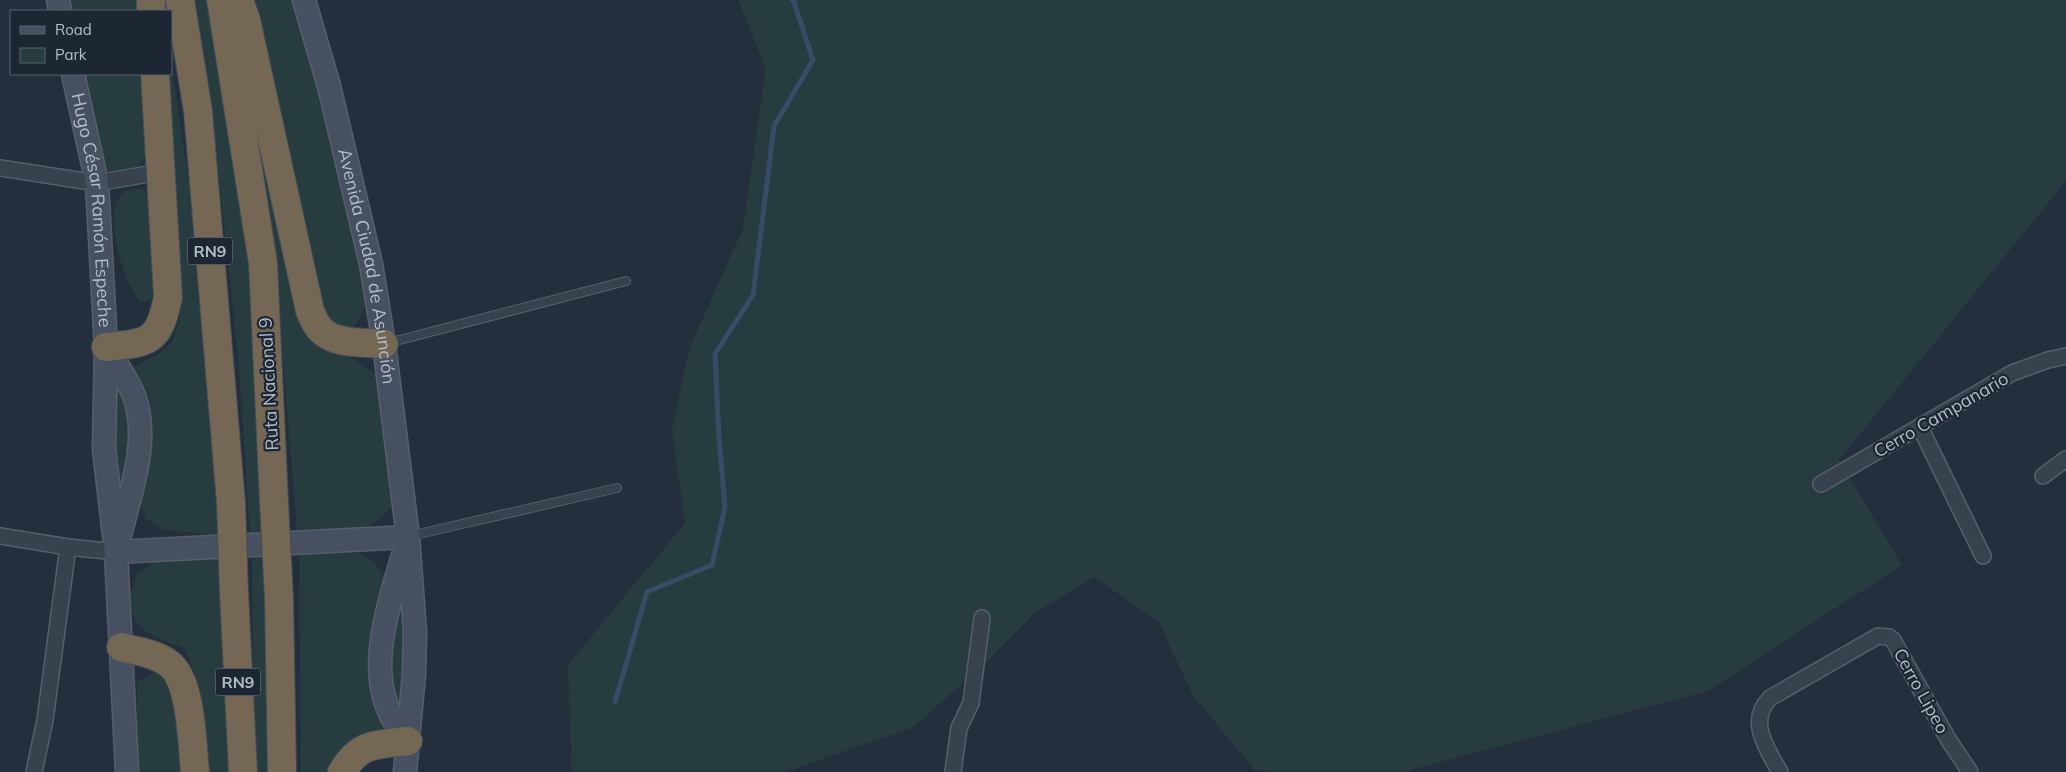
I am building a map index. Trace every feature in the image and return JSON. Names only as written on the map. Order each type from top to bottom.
[{"type":"highway","name":"RN9","points":[[180,0],[198,111],[203,160],[231,503],[243,772]]},
{"type":"highway","name":"Ruta Nacional 9","points":[[220,0],[263,263],[279,599],[282,772]]},
{"type":"highway","points":[[239,0],[246,20],[310,311],[320,329],[331,336],[342,340],[384,344]]},
{"type":"highway","points":[[106,347],[133,344],[154,336],[163,321],[168,297],[155,75]]},
{"type":"highway","points":[[121,647],[160,658],[170,664],[178,675],[186,694],[195,772]]},
{"type":"highway","points":[[342,772],[353,756],[365,747],[408,741]]},
{"type":"street","name":"Avenida Ciudad de Asunción","points":[[304,0],[329,86],[369,255],[384,344],[408,537],[415,632],[405,772]]},
{"type":"street","name":"Hugo César Ramón Espeche","points":[[73,75],[97,183],[106,347],[104,450],[116,552],[127,772]]},
{"type":"street","points":[[0,168],[97,183],[160,172]]},
{"type":"street","name":"Hugo César Ramón Espeche","points":[[106,347],[132,390],[138,408],[141,430],[136,472],[116,552]]},
{"type":"street","name":"Cerro Campanario","points":[[1821,484],[2012,373],[2048,360],[2066,356]]},
{"type":"street","points":[[1920,427],[1983,556]]},
{"type":"street","points":[[2043,476],[2066,459]]},
{"type":"street","points":[[0,536],[68,547],[116,552],[408,537]]},
{"type":"street","name":"Avenida Ciudad de Asunción","points":[[408,537],[380,642],[380,681],[390,714],[408,741]]},
{"type":"street","points":[[34,772],[45,720],[68,547]]},
{"type":"street","points":[[953,772],[959,728],[971,704],[982,618]]},
{"type":"street","name":"Cerro Lipeo","points":[[1780,772],[1765,745],[1759,729],[1760,710],[1770,698],[1878,636],[1893,640],[1948,740],[1970,772]]},
{"type":"lane","points":[[384,344],[626,281]]},
{"type":"lane","points":[[408,537],[617,488]]},
{"type":"green space","points":[[69,0],[141,0],[142,10],[71,10]]},
{"type":"green space","points":[[190,0],[207,0],[244,221],[263,424],[277,772],[254,772],[252,564],[239,365],[220,185]]},
{"type":"green space","points":[[253,0],[291,0],[321,99],[366,282],[365,307],[353,330],[344,329],[331,322],[322,311],[311,289]]},
{"type":"green space","points":[[738,0],[2066,0],[2066,181],[1839,460],[1902,565],[1708,691],[1402,772],[1274,772],[1254,769],[1193,696],[1159,622],[1094,577],[1035,613],[987,661],[914,727],[785,772],[572,772],[568,665],[685,523],[672,430],[689,349],[743,229],[766,69]]},
{"type":"green space","points":[[240,23],[319,339],[363,365],[376,375],[386,395],[394,486],[392,505],[383,517],[364,528],[297,531],[276,273]]},
{"type":"green space","points":[[172,71],[203,276],[222,535],[164,530],[146,519],[141,502],[147,461],[129,372],[143,361],[158,355],[172,343],[180,317],[163,75],[172,75]]},
{"type":"green space","points":[[84,75],[145,75],[148,149],[138,169],[114,175],[106,170],[100,157]]},
{"type":"green space","points":[[142,189],[149,196],[157,288],[152,299],[141,303],[124,271],[117,244],[114,219],[115,206],[118,199],[125,191]]},
{"type":"green space","points":[[120,382],[132,409],[123,514],[111,447],[110,430],[114,397]]},
{"type":"green space","points":[[358,552],[374,562],[384,576],[392,724],[345,749],[333,772],[301,772],[299,555]]},
{"type":"green space","points":[[222,558],[232,772],[209,772],[196,677],[184,648],[156,637],[141,626],[135,619],[132,610],[131,596],[136,576],[157,560]]},
{"type":"green space","points":[[404,583],[410,605],[400,715],[393,692],[388,637]]},
{"type":"green space","points":[[154,673],[170,676],[191,772],[137,772],[137,681]]},
{"type":"waterway","points":[[615,702],[647,592],[712,565],[725,507],[715,354],[753,295],[774,126],[813,60],[792,0]]}]
